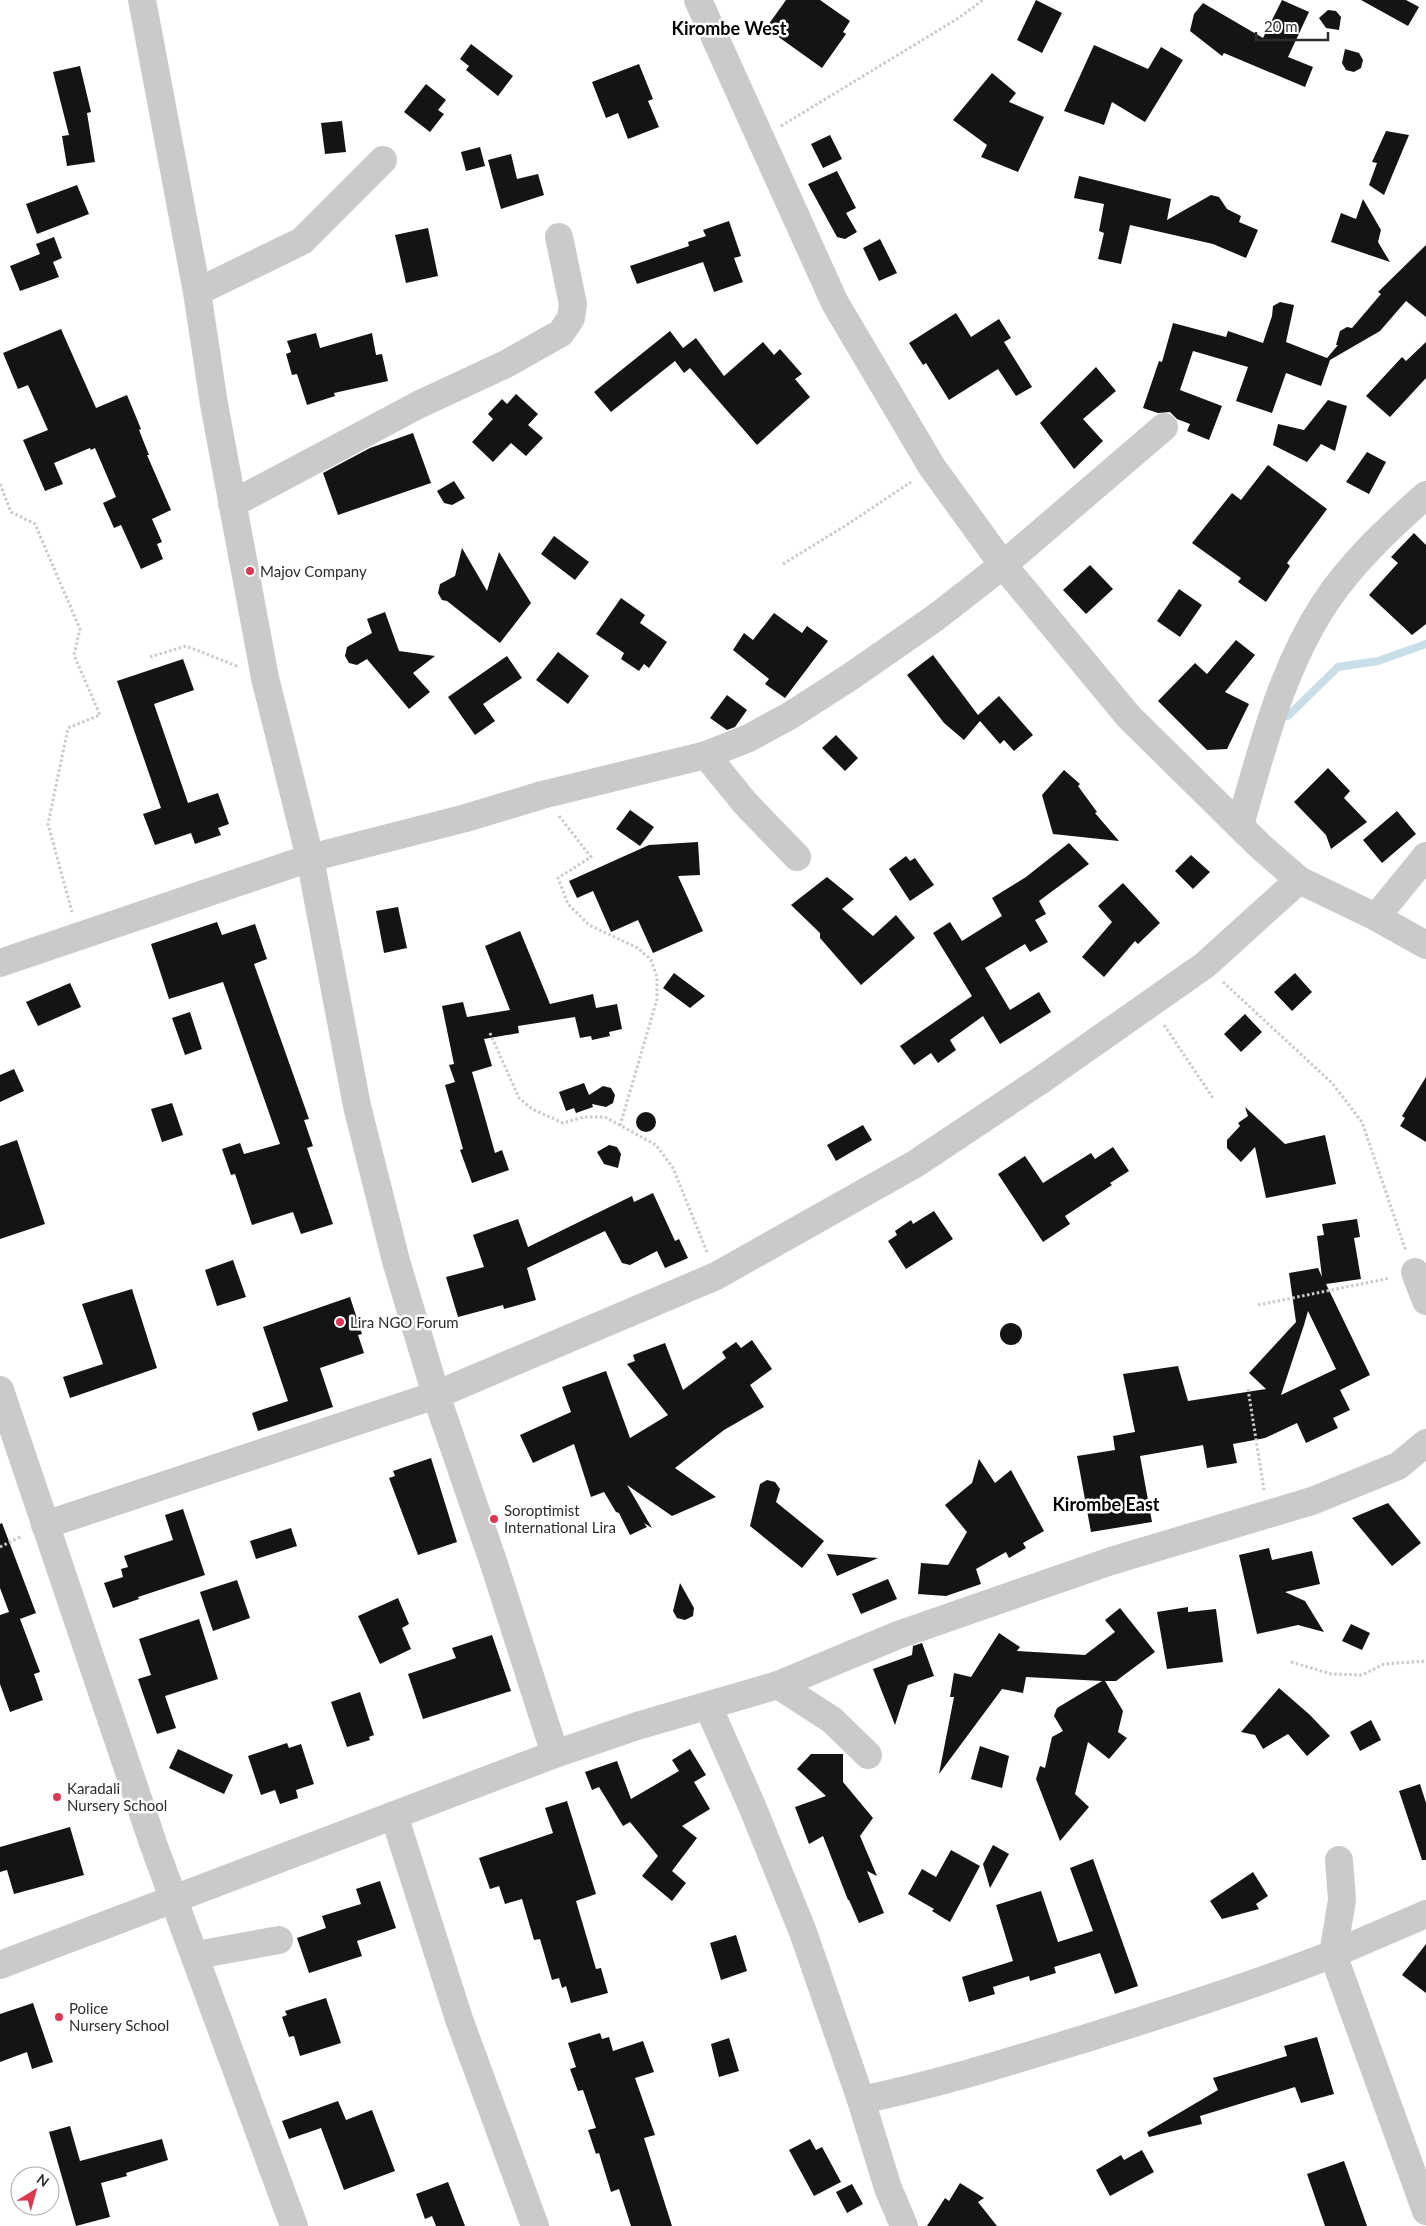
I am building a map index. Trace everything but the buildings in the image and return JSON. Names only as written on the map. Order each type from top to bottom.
[{"type":"street","points":[[142,0],[197,292],[232,504],[265,678],[310,858],[357,1106],[396,1261],[436,1395],[494,1564],[555,1754]]},
{"type":"street","points":[[698,0],[832,297],[932,467],[1003,565],[1129,717],[1260,846],[1299,880],[1376,917],[1426,946]]},
{"type":"street","points":[[197,292],[302,241],[383,160]]},
{"type":"street","points":[[232,504],[418,405],[506,364],[561,333],[571,318],[573,304],[559,237]]},
{"type":"street","points":[[0,963],[310,858],[466,818],[542,795],[706,755],[749,738],[791,715],[850,677],[935,618],[1003,565],[1164,427]]},
{"type":"street","points":[[1240,825],[1272,714],[1292,665],[1326,603],[1369,550],[1426,495]]},
{"type":"street","points":[[706,755],[745,803],[797,857]]},
{"type":"street","points":[[1376,917],[1426,856]]},
{"type":"street","points":[[45,1525],[436,1395],[716,1276],[915,1164],[1041,1080],[1205,965],[1299,880]]},
{"type":"street","points":[[1414,1272],[1426,1301]]},
{"type":"street","points":[[1,1397],[106,1698],[154,1846],[196,1955],[232,2062],[294,2226]]},
{"type":"street","points":[[0,1965],[555,1754],[778,1684],[898,1635],[1111,1561],[1312,1502],[1398,1466],[1426,1443]]},
{"type":"street","points":[[778,1684],[832,1720],[868,1755]]},
{"type":"street","points":[[708,1706],[752,1806],[802,1932],[861,2100],[888,2188],[904,2226]]},
{"type":"street","points":[[394,1815],[459,2019],[535,2226]]},
{"type":"street","points":[[1339,1860],[1342,1900],[1334,1954],[1426,2211]]},
{"type":"street","points":[[861,2100],[928,2086],[1205,2001],[1334,1954],[1426,1914]]},
{"type":"street","points":[[196,1955],[279,1940]]},
{"type":"path","points":[[761,138],[875,70],[982,0]]},
{"type":"path","points":[[783,564],[848,524],[932,467]]},
{"type":"path","points":[[0,484],[11,512],[35,524],[80,629],[74,655],[100,715],[68,728],[48,824],[78,936]]},
{"type":"path","points":[[150,657],[186,646],[265,678]]},
{"type":"path","points":[[542,795],[591,857],[558,878],[568,904],[590,925],[638,948],[651,960],[656,977],[657,999],[620,1126]]},
{"type":"path","points":[[1205,965],[1332,1083],[1362,1122],[1396,1226],[1414,1272],[1258,1305]]},
{"type":"path","points":[[1149,1004],[1213,1098]]},
{"type":"path","points":[[490,1033],[519,1098],[532,1109],[563,1123],[584,1117],[605,1117],[656,1145],[673,1168],[716,1276]]},
{"type":"path","points":[[1248,1389],[1268,1515]]},
{"type":"path","points":[[1291,1662],[1331,1674],[1362,1675],[1384,1664],[1426,1661]]},
{"type":"waterway","points":[[1288,716],[1338,667],[1378,661],[1426,644]]},
{"type":"place","name":"Majov Company","points":[[250,571]]},
{"type":"place","name":"Lira NGO Forum","points":[[340,1322]]},
{"type":"place","name":"Soroptimist International Lira","points":[[494,1519]]},
{"type":"place","name":"Karadali Nursery School","points":[[57,1797]]},
{"type":"place","name":"Police Nursery School","points":[[59,2017]]},
{"type":"district","name":"Kirombe West","points":[[729,28]]},
{"type":"district","name":"Kirombe East","points":[[1106,1504]]}]
